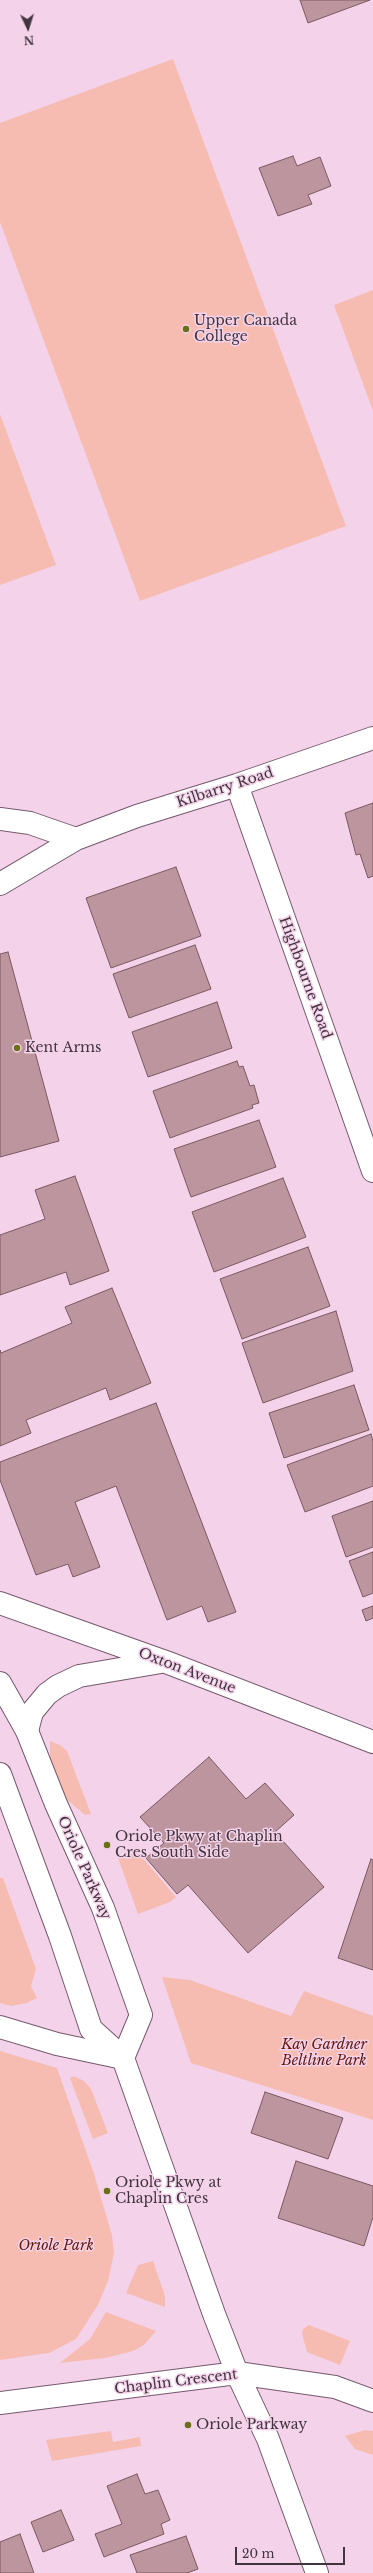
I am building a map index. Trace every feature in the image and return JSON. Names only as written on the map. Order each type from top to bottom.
[{"type":"street","name":"Kilbarry Road","points":[[0,884],[76,839],[136,816],[237,785],[373,738]]},
{"type":"street","name":"Highbourne Road","points":[[237,785],[373,1171]]},
{"type":"street","points":[[0,819],[30,823],[76,839]]},
{"type":"street","name":"Oxton Avenue","points":[[0,1602],[166,1662],[373,1742]]},
{"type":"street","points":[[27,1731],[32,1712],[47,1694],[58,1686],[79,1676],[166,1662]]},
{"type":"street","name":"Oriole Parkway","points":[[0,1683],[27,1731],[56,1804],[103,1908],[142,2015],[123,2058]]},
{"type":"street","points":[[0,1774],[60,1936],[91,2028],[123,2058],[203,2286],[237,2373],[268,2439],[317,2573]]},
{"type":"street","points":[[0,2027],[57,2044],[123,2058]]},
{"type":"street","name":"Chaplin Crescent","points":[[0,2404],[237,2373],[334,2387],[373,2401]]},
{"type":"green space","points":[[173,59],[346,526],[140,601],[0,222],[0,123]]},
{"type":"green space","points":[[373,290],[373,411],[334,305]]},
{"type":"green space","points":[[0,414],[56,565],[0,585]]},
{"type":"green space","points":[[50,1741],[60,1745],[67,1751],[91,1814],[85,1815],[65,1798],[50,1758]]},
{"type":"green space","points":[[135,1853],[141,1856],[176,1897],[170,1902],[138,1914],[118,1858]]},
{"type":"green space","points":[[0,1878],[3,1878],[36,1969],[31,1986],[37,1998],[27,2003],[11,2006],[0,2003]]},
{"type":"green space","name":"Kay Gardner Beltline Park","points":[[162,1977],[190,1980],[291,2016],[304,1991],[373,2016],[373,2120],[191,2063]]},
{"type":"green space","name":"Oriole Park","points":[[0,2051],[57,2068],[94,2174],[112,2235],[114,2253],[108,2281],[98,2305],[76,2339],[49,2353],[0,2360]]},
{"type":"green space","points":[[74,2076],[84,2081],[91,2089],[108,2133],[93,2139],[70,2078]]},
{"type":"green space","points":[[153,2261],[165,2296],[165,2307],[126,2293],[138,2265]]},
{"type":"green space","points":[[106,2312],[156,2331],[144,2345],[133,2351],[105,2358],[60,2363],[90,2339]]},
{"type":"green space","points":[[309,2325],[350,2341],[340,2365],[307,2352],[302,2334],[303,2329]]},
{"type":"green space","points":[[365,2430],[373,2431],[373,2455],[355,2449],[345,2436]]},
{"type":"green space","points":[[111,2431],[113,2442],[140,2437],[141,2446],[52,2461],[46,2440]]},
{"type":"building","points":[[300,0],[370,0],[308,23]]},
{"type":"building","points":[[293,156],[297,166],[320,157],[331,186],[308,195],[312,204],[278,216],[259,168]]},
{"type":"building","points":[[373,803],[373,876],[368,878],[360,854],[356,855],[345,813]]},
{"type":"building","points":[[176,867],[201,936],[111,968],[86,898]]},
{"type":"building","points":[[195,945],[211,989],[129,1018],[113,974]]},
{"type":"building","name":"Kent Arms","points":[[8,952],[59,1141],[0,1157],[0,954]]},
{"type":"building","points":[[217,1002],[232,1048],[148,1077],[132,1032]]},
{"type":"building","points":[[237,1061],[239,1067],[243,1066],[250,1086],[254,1085],[259,1103],[252,1105],[253,1108],[170,1138],[153,1091]]},
{"type":"building","points":[[259,1120],[276,1167],[191,1197],[174,1149]]},
{"type":"building","points":[[75,1176],[109,1271],[70,1285],[66,1272],[0,1295],[0,1235],[45,1219],[35,1190]]},
{"type":"building","points":[[283,1178],[306,1237],[214,1272],[192,1212]]},
{"type":"building","points":[[308,1247],[330,1306],[242,1339],[220,1279]]},
{"type":"building","points":[[112,1288],[151,1383],[110,1400],[106,1388],[26,1420],[31,1433],[0,1446],[0,1350],[1,1353],[72,1323],[65,1307]]},
{"type":"building","points":[[336,1311],[353,1371],[263,1403],[242,1343]]},
{"type":"building","points":[[354,1385],[369,1430],[284,1458],[269,1413]]},
{"type":"building","points":[[156,1403],[236,1612],[208,1622],[202,1606],[167,1620],[116,1486],[75,1502],[100,1567],[73,1577],[68,1564],[36,1575],[0,1480],[0,1462]]},
{"type":"building","points":[[371,1434],[373,1441],[373,1486],[305,1512],[287,1465]]},
{"type":"building","points":[[373,1501],[373,1547],[346,1557],[332,1516]]},
{"type":"building","points":[[373,1552],[373,1593],[363,1597],[349,1561]]},
{"type":"building","points":[[373,1606],[373,1618],[366,1621],[362,1610]]},
{"type":"building","points":[[209,1757],[246,1799],[265,1783],[294,1815],[275,1832],[324,1887],[248,1953],[188,1885],[177,1894],[146,1858],[164,1843],[140,1817]]},
{"type":"building","points":[[371,1859],[373,1860],[373,1970],[338,1958]]},
{"type":"building","points":[[265,2092],[343,2118],[328,2159],[251,2133]]},
{"type":"building","points":[[296,2161],[373,2186],[373,2217],[364,2246],[278,2218]]},
{"type":"building","points":[[137,2474],[145,2494],[158,2490],[170,2520],[161,2524],[164,2534],[104,2557],[95,2534],[122,2524],[107,2486]]},
{"type":"building","points":[[61,2510],[74,2540],[43,2552],[31,2522]]},
{"type":"building","points":[[20,2534],[34,2573],[0,2573],[0,2542]]},
{"type":"building","points":[[186,2536],[198,2569],[187,2573],[137,2573],[130,2555]]},
{"type":"place","name":"Upper Canada College","points":[[186,329]]},
{"type":"place","name":"Kent Arms","points":[[17,1048]]},
{"type":"place","name":"Oriole Pkwy at Chaplin Cres South Side","points":[[107,1845]]},
{"type":"place","name":"Oriole Pkwy at Chaplin Cres","points":[[107,2191]]},
{"type":"place","name":"Oriole Parkway","points":[[188,2425]]}]
